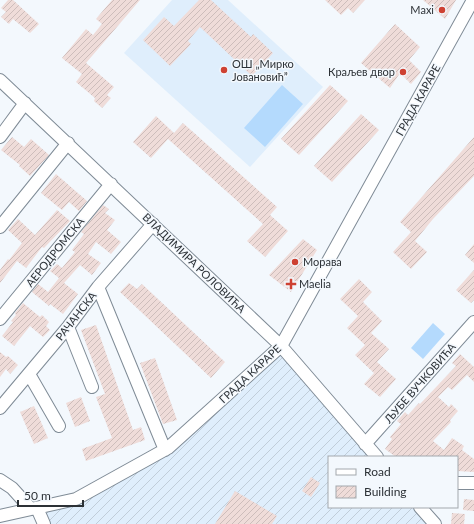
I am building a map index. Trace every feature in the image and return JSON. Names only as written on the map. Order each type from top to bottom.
[{"type":"street","name":"ГРАДА КАРАРЕ","points":[[0,516],[76,499],[165,450],[281,346],[473,0]]},
{"type":"street","name":"ВЛАДИМИРА РОЛОВИЋА","points":[[1,82],[26,103],[281,346],[376,456]]},
{"type":"street","points":[[0,137],[26,103]]},
{"type":"street","points":[[0,227],[68,143]]},
{"type":"street","name":"АЕРОДРОМСКА","points":[[0,319],[111,184]]},
{"type":"street","name":"РАЧАНСКА","points":[[0,408],[68,327],[98,287],[153,224]]},
{"type":"street","points":[[98,287],[165,450]]},
{"type":"street","name":"ЉУБЕ ВУЧКОВИЋА","points":[[366,444],[474,322]]},
{"type":"street","points":[[68,327],[92,388]]},
{"type":"street","points":[[29,374],[60,426]]},
{"type":"street","points":[[0,480],[12,488],[34,508],[44,524]]},
{"type":"street","points":[[458,482],[474,483]]},
{"type":"street","points":[[421,508],[435,524]]},
{"type":"shaded area","name":"ОШ „Мирко Јовановић”","points":[[172,0],[228,0],[323,87],[250,167],[124,53]]},
{"type":"shaded area","points":[[282,85],[303,104],[265,147],[244,128]]},
{"type":"shaded area","points":[[433,323],[445,334],[423,359],[411,348]]},
{"type":"shaded area","points":[[281,346],[376,456],[328,456],[328,508],[421,508],[435,524],[44,524],[37,508],[76,499],[168,448]]},
{"type":"building","points":[[8,0],[13,0],[39,24],[30,33],[13,19],[9,24],[1,17],[6,12],[1,8]]},
{"type":"building","points":[[112,0],[140,0],[86,63],[114,87],[107,95],[111,98],[102,108],[94,101],[95,98],[76,82],[82,74],[62,58],[86,29],[93,35],[102,24],[96,19]]},
{"type":"building","name":"ОШ „Мирко Јовановић”","points":[[199,0],[211,0],[251,37],[253,34],[273,53],[252,76],[200,27],[188,41],[191,44],[170,66],[143,40],[164,17],[174,26]]},
{"type":"building","points":[[325,0],[365,0],[353,13],[348,8],[341,15]]},
{"type":"building","name":"Maxi","points":[[423,0],[456,0],[445,19]]},
{"type":"building","points":[[395,24],[420,47],[409,60],[421,72],[411,84],[400,73],[390,88],[361,63]]},
{"type":"building","points":[[330,85],[348,101],[299,155],[281,139]]},
{"type":"building","points":[[361,114],[379,130],[332,182],[314,166]]},
{"type":"building","points":[[156,116],[174,133],[183,123],[277,207],[270,215],[288,231],[265,257],[247,241],[263,224],[168,139],[151,158],[133,142]]},
{"type":"building","points":[[12,137],[24,147],[31,139],[49,155],[30,176],[19,166],[20,165],[1,150]]},
{"type":"building","points":[[474,137],[474,176],[433,219],[415,241],[427,252],[411,269],[393,252],[411,232],[400,222]]},
{"type":"building","points":[[56,174],[87,201],[79,211],[69,202],[62,210],[41,193]]},
{"type":"building","points":[[103,205],[109,209],[105,213],[115,220],[107,230],[121,242],[111,254],[96,242],[88,254],[101,263],[92,275],[80,265],[64,283],[78,294],[63,314],[50,304],[49,306],[32,292],[38,284],[48,292],[59,278],[50,271],[57,264],[62,268],[75,252],[72,250],[84,234],[81,232]]},
{"type":"building","points":[[57,210],[70,221],[44,248],[42,247],[26,268],[17,261],[0,283],[0,270],[22,243],[8,230],[18,219],[35,235]]},
{"type":"building","name":"Морава","points":[[303,239],[317,250],[291,292],[269,275]]},
{"type":"building","points":[[474,244],[474,263],[465,255]]},
{"type":"building","points":[[474,270],[474,300],[471,303],[456,290]]},
{"type":"building","points":[[359,279],[372,292],[363,302],[382,321],[371,333],[389,349],[377,362],[396,379],[380,397],[364,384],[374,373],[355,355],[365,345],[347,328],[358,316],[340,299]]},
{"type":"building","points":[[129,283],[137,289],[142,284],[225,362],[211,378],[120,292]]},
{"type":"building","points":[[23,303],[40,317],[42,315],[49,322],[46,326],[50,330],[43,337],[30,326],[14,346],[2,336],[13,322],[11,321],[16,315],[15,313]]},
{"type":"building","points":[[96,325],[133,430],[141,427],[145,440],[86,461],[82,449],[112,438],[96,397],[105,394],[81,330]]},
{"type":"building","points":[[0,352],[6,357],[8,356],[18,365],[10,374],[6,369],[0,377]]},
{"type":"building","points":[[460,354],[474,367],[474,382],[467,375],[452,390],[448,387],[438,397],[449,407],[451,404],[458,411],[450,420],[451,422],[433,441],[444,450],[452,438],[464,446],[462,450],[474,459],[474,472],[458,471],[458,456],[395,456],[385,449],[392,439],[390,437],[401,424],[397,421],[405,412],[408,415],[419,403],[420,404],[456,366],[452,363]]},
{"type":"building","points":[[155,358],[177,420],[163,424],[140,363]]},
{"type":"building","points":[[81,397],[90,421],[75,427],[66,403]]},
{"type":"building","points":[[34,406],[48,438],[34,444],[20,412]]},
{"type":"building","points":[[311,477],[320,483],[311,497],[302,491]]},
{"type":"building","points":[[235,491],[277,516],[272,524],[215,524]]},
{"type":"building","points":[[464,499],[474,500],[474,511],[463,510]]},
{"type":"building","points":[[452,513],[465,514],[464,524],[451,524]]},
{"type":"place","name":"Maxi","points":[[442,10]]},
{"type":"place","name":"ОШ „Мирко Јовановић”","points":[[224,70]]},
{"type":"place","name":"Краљев двор","points":[[403,72]]},
{"type":"place","name":"Морава","points":[[295,262]]},
{"type":"place","name":"Maelia","points":[[291,284]]}]
